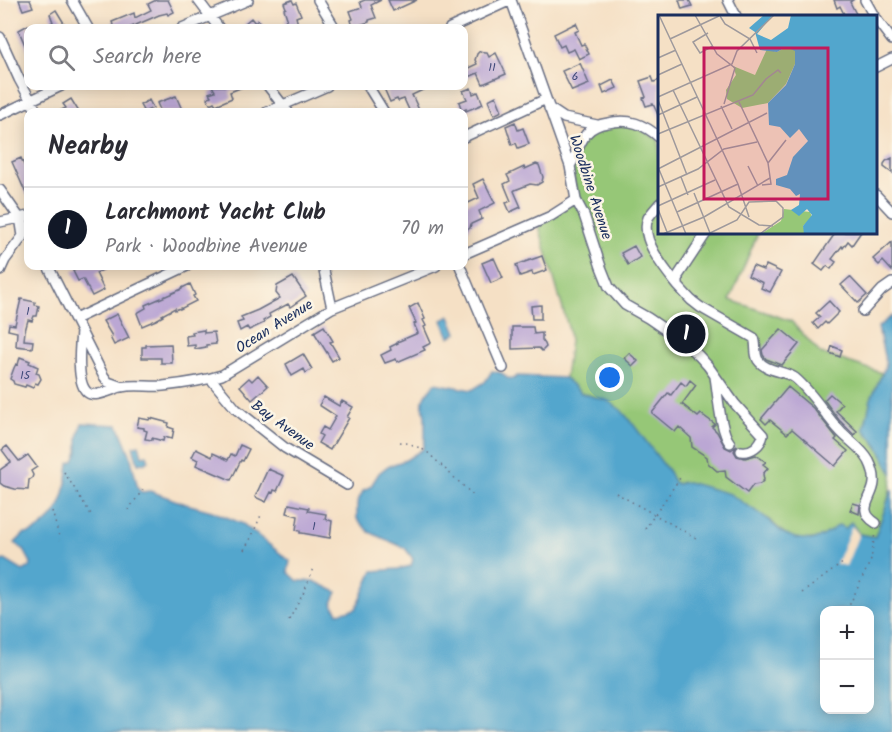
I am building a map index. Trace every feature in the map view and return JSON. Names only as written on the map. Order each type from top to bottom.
[{"type":"street","points":[[72,0],[86,24]]},
{"type":"street","points":[[198,0],[215,24]]},
{"type":"street","points":[[193,24],[248,0]]},
{"type":"street","points":[[318,0],[333,24]]},
{"type":"street","points":[[459,24],[511,0]]},
{"type":"street","name":"Woodbine Avenue","points":[[511,0],[570,166],[576,200],[584,214],[609,287],[626,305],[683,342],[715,375],[735,404],[763,435],[760,443],[752,450],[746,453],[741,451]]},
{"type":"street","points":[[728,0],[736,15]]},
{"type":"street","points":[[865,0],[873,15]]},
{"type":"street","points":[[877,21],[892,40]]},
{"type":"street","points":[[0,38],[24,88]]},
{"type":"street","points":[[877,66],[892,59]]},
{"type":"street","points":[[25,90],[35,108]]},
{"type":"street","points":[[0,115],[52,90]]},
{"type":"street","points":[[271,90],[285,108]]},
{"type":"street","points":[[288,108],[320,90]]},
{"type":"street","points":[[370,90],[382,108]]},
{"type":"street","points":[[468,135],[548,103],[564,118],[597,125],[620,120],[630,121],[658,136]]},
{"type":"street","points":[[570,166],[587,133],[597,125]]},
{"type":"street","points":[[0,189],[24,217],[22,236],[0,271]]},
{"type":"street","points":[[877,196],[892,212]]},
{"type":"street","points":[[468,252],[551,216],[576,200]]},
{"type":"street","points":[[658,206],[648,219],[646,231],[658,260],[691,300],[754,338],[758,359],[764,365],[793,376],[804,386],[840,432],[862,451],[873,471],[874,480],[867,499],[867,513],[876,523]]},
{"type":"street","points":[[0,222],[24,217]]},
{"type":"street","points":[[678,286],[678,276],[706,234]]},
{"type":"street","points":[[50,270],[103,375],[108,382],[122,387]]},
{"type":"street","points":[[75,320],[179,270]]},
{"type":"street","points":[[324,270],[332,308]]},
{"type":"street","name":"Ocean Avenue","points":[[81,332],[81,381],[88,394],[94,395],[122,387],[163,386],[211,379],[229,371],[332,308],[426,270]]},
{"type":"street","points":[[462,270],[503,368]]},
{"type":"street","points":[[863,311],[882,290],[892,283]]},
{"type":"street","points":[[715,375],[720,412],[725,434],[730,443]]},
{"type":"street","name":"Bay Avenue","points":[[211,379],[236,409],[285,448],[347,484]]},
{"type":"path","points":[[400,442],[426,451],[475,497]]},
{"type":"path","points":[[64,472],[92,516]]},
{"type":"path","points":[[645,530],[680,478]]},
{"type":"path","points":[[128,510],[144,488]]},
{"type":"path","points":[[616,492],[698,539]]},
{"type":"path","points":[[52,511],[60,540]]},
{"type":"path","points":[[244,550],[262,513]]},
{"type":"path","points":[[849,606],[871,560],[876,523]]},
{"type":"path","points":[[802,593],[844,562]]},
{"type":"path","points":[[289,620],[305,590],[313,568]]},
{"type":"green space","points":[[628,122],[658,139],[658,234],[758,234],[730,300],[791,321],[820,353],[882,373],[871,399],[864,429],[884,456],[892,473],[888,497],[875,537],[859,534],[852,526],[845,529],[839,525],[820,537],[809,540],[797,539],[787,535],[753,511],[682,482],[677,484],[673,482],[669,472],[608,401],[581,393],[565,378],[570,341],[568,327],[538,223],[577,200],[572,167],[582,142],[597,126]]},
{"type":"water","points":[[450,316],[457,333],[449,337],[442,320]]},
{"type":"water","points":[[892,316],[892,474],[878,446],[864,429],[871,399],[886,365],[878,327]]},
{"type":"water","points":[[492,371],[514,379],[517,376],[565,378],[581,393],[608,401],[621,410],[669,472],[674,482],[677,484],[687,482],[730,494],[765,517],[783,533],[795,538],[811,540],[823,536],[839,525],[845,529],[851,522],[859,534],[875,537],[892,489],[892,732],[0,732],[0,561],[5,560],[23,571],[30,567],[31,563],[24,550],[15,543],[24,534],[40,528],[61,504],[69,463],[74,461],[78,452],[78,437],[82,423],[118,425],[130,454],[138,489],[212,511],[243,524],[290,561],[288,572],[298,581],[314,581],[337,592],[332,603],[338,613],[356,609],[373,571],[411,566],[413,559],[405,548],[369,532],[357,519],[357,503],[363,491],[371,486],[379,473],[388,466],[406,460],[423,449],[425,416],[422,403],[435,383],[472,390],[485,382]]},
{"type":"water","points":[[139,445],[142,456],[147,455],[149,461],[138,464],[133,446]]},
{"type":"pier","points":[[852,526],[859,534],[846,566],[836,564]]},
{"type":"building","points":[[19,0],[30,0],[33,7],[23,10]]},
{"type":"building","points":[[156,0],[168,0],[174,12],[159,15],[138,24],[113,24],[112,22],[134,13],[135,18],[151,10],[148,4]]},
{"type":"building","points":[[292,0],[294,4],[296,3],[301,15],[296,17],[298,24],[286,24],[284,3]]},
{"type":"building","points":[[381,0],[371,5],[376,18],[363,24],[352,24],[350,11],[362,7],[360,2]]},
{"type":"building","points":[[388,0],[417,0],[393,11]]},
{"type":"building","points":[[679,0],[689,0],[692,6],[682,9]]},
{"type":"building","points":[[834,0],[853,0],[850,2],[856,15],[844,15],[840,6],[837,8]]},
{"type":"building","points":[[56,10],[65,24],[52,24],[50,14]]},
{"type":"building","points":[[251,18],[255,23],[258,20],[262,24],[244,24]]},
{"type":"building","points":[[576,23],[579,30],[575,32],[581,45],[584,44],[589,54],[579,59],[574,49],[567,52],[564,45],[560,47],[554,34]]},
{"type":"building","points":[[24,27],[24,42],[19,30]]},
{"type":"building","points":[[480,51],[487,53],[489,57],[496,53],[506,74],[483,84],[478,73],[468,77],[468,68],[477,64],[475,60]]},
{"type":"building","points":[[580,63],[589,84],[572,91],[562,71]]},
{"type":"building","points":[[652,77],[654,82],[658,81],[658,115],[653,104],[646,106],[643,98],[646,97],[640,81]]},
{"type":"building","points":[[613,80],[617,88],[604,94],[601,86]]},
{"type":"building","points":[[471,88],[473,94],[478,92],[483,104],[468,110],[468,108],[461,108],[459,102],[467,99],[463,91]]},
{"type":"building","points":[[235,90],[230,92],[232,98],[216,105],[214,102],[210,104],[207,98],[211,96],[209,93]]},
{"type":"building","points":[[385,90],[423,90],[412,95],[418,108],[408,108],[404,99],[390,102]]},
{"type":"building","points":[[176,96],[181,108],[159,108],[157,103]]},
{"type":"building","points":[[496,96],[502,111],[494,115],[488,100]]},
{"type":"building","points":[[71,99],[77,108],[66,108],[63,104]]},
{"type":"building","points":[[149,100],[153,108],[142,108],[140,105]]},
{"type":"building","points":[[515,122],[518,130],[523,128],[529,144],[518,148],[516,143],[512,145],[506,126]]},
{"type":"building","points":[[21,158],[24,165],[24,189],[12,162]]},
{"type":"building","points":[[892,158],[892,173],[884,167],[884,164]]},
{"type":"building","points":[[536,164],[539,165],[543,177],[542,182],[515,190],[521,207],[510,212],[506,203],[511,201],[504,184],[510,181],[507,175]]},
{"type":"building","points":[[483,179],[495,203],[479,211],[482,219],[471,224],[468,229],[468,203],[479,198],[473,184]]},
{"type":"building","points":[[835,234],[860,234],[852,245],[848,241],[843,248],[842,246],[832,259],[836,262],[831,269],[827,266],[823,271],[814,264]]},
{"type":"building","points":[[892,242],[892,271],[883,261],[879,265],[873,259]]},
{"type":"building","points":[[634,246],[640,257],[628,265],[621,253]]},
{"type":"building","points":[[542,256],[547,270],[533,275],[532,272],[520,276],[516,265]]},
{"type":"building","points":[[494,258],[503,278],[491,283],[482,263]]},
{"type":"building","points":[[766,265],[781,272],[770,292],[761,288],[763,283],[748,276],[753,266],[763,270]]},
{"type":"building","points":[[102,270],[96,273],[104,290],[92,296],[83,279],[78,281],[73,271]]},
{"type":"building","points":[[293,277],[306,296],[290,307],[288,304],[269,314],[270,317],[263,321],[264,323],[249,330],[247,327],[240,331],[237,323],[243,321],[241,317],[280,298],[276,293],[277,286]]},
{"type":"building","points":[[850,277],[867,295],[858,303],[841,285]]},
{"type":"building","points":[[190,284],[196,301],[180,309],[175,310],[175,308],[142,326],[137,313],[146,308],[145,305]]},
{"type":"building","points":[[21,299],[35,302],[35,305],[39,306],[37,316],[34,316],[32,321],[28,320],[25,331],[24,340],[33,341],[32,348],[16,346],[17,332],[8,330],[9,324],[15,325]]},
{"type":"building","points":[[829,301],[839,312],[818,329],[813,323],[820,317],[816,313]]},
{"type":"building","points":[[418,303],[431,343],[423,347],[425,350],[397,362],[396,359],[385,363],[381,355],[391,350],[390,347],[397,342],[418,333],[409,308]]},
{"type":"building","points":[[541,305],[541,319],[532,319],[531,306]]},
{"type":"building","points":[[117,314],[129,338],[114,345],[110,337],[112,336],[103,321]]},
{"type":"building","points":[[324,326],[339,357],[332,361],[314,332]]},
{"type":"building","points":[[512,327],[533,327],[534,334],[542,333],[542,340],[546,347],[542,351],[539,348],[512,349]]},
{"type":"building","points":[[781,329],[799,344],[782,365],[766,359],[762,350]]},
{"type":"building","points":[[204,330],[204,333],[214,332],[216,344],[195,349],[195,345],[187,346],[186,336],[193,335],[192,332]]},
{"type":"building","points":[[171,344],[172,363],[161,363],[161,358],[142,358],[142,347],[146,345]]},
{"type":"building","points":[[832,346],[842,350],[840,357],[830,353]]},
{"type":"building","points":[[629,353],[638,361],[633,366],[624,358]]},
{"type":"building","points":[[303,354],[312,369],[306,373],[304,369],[292,376],[286,364]]},
{"type":"building","points":[[20,357],[38,367],[36,373],[41,379],[38,384],[35,383],[33,388],[14,384],[10,379]]},
{"type":"building","points":[[258,375],[268,386],[252,400],[240,386],[249,378],[252,381]]},
{"type":"building","points":[[690,380],[696,385],[682,404],[698,417],[701,414],[715,424],[712,427],[725,447],[731,450],[737,446],[734,451],[737,456],[745,458],[756,455],[766,462],[763,464],[768,468],[763,474],[764,480],[760,484],[753,485],[747,493],[726,477],[725,470],[717,471],[708,463],[707,457],[692,447],[691,438],[679,427],[675,432],[652,413],[668,393],[671,395],[681,382],[686,386]]},
{"type":"building","points":[[788,387],[813,408],[837,438],[835,440],[848,451],[835,466],[792,429],[787,434],[770,420],[766,424],[761,419]]},
{"type":"building","points":[[830,394],[842,404],[836,411],[857,431],[854,435],[824,400]]},
{"type":"building","points":[[324,397],[339,406],[342,401],[353,407],[330,450],[318,443],[323,427],[328,430],[336,416],[319,405]]},
{"type":"building","points":[[139,418],[149,420],[150,418],[169,423],[168,427],[174,429],[172,439],[164,437],[163,441],[145,439],[147,431],[137,427]]},
{"type":"building","points":[[240,445],[249,449],[231,480],[196,465],[198,460],[192,457],[196,449],[212,457],[213,453],[228,460],[231,454],[235,456]]},
{"type":"building","points":[[7,446],[19,461],[28,455],[37,467],[31,471],[33,475],[29,480],[28,490],[15,489],[0,483],[0,470],[11,462],[2,450]]},
{"type":"building","points":[[268,469],[284,476],[277,491],[271,492],[266,502],[255,497]]},
{"type":"building","points":[[853,503],[860,505],[859,514],[850,510]]},
{"type":"building","points":[[289,504],[309,508],[308,511],[326,514],[325,519],[332,521],[330,538],[300,533],[296,530],[298,516],[287,513]]},
{"type":"place","name":"Larchmont Yacht Club","points":[[686,334]]}]
